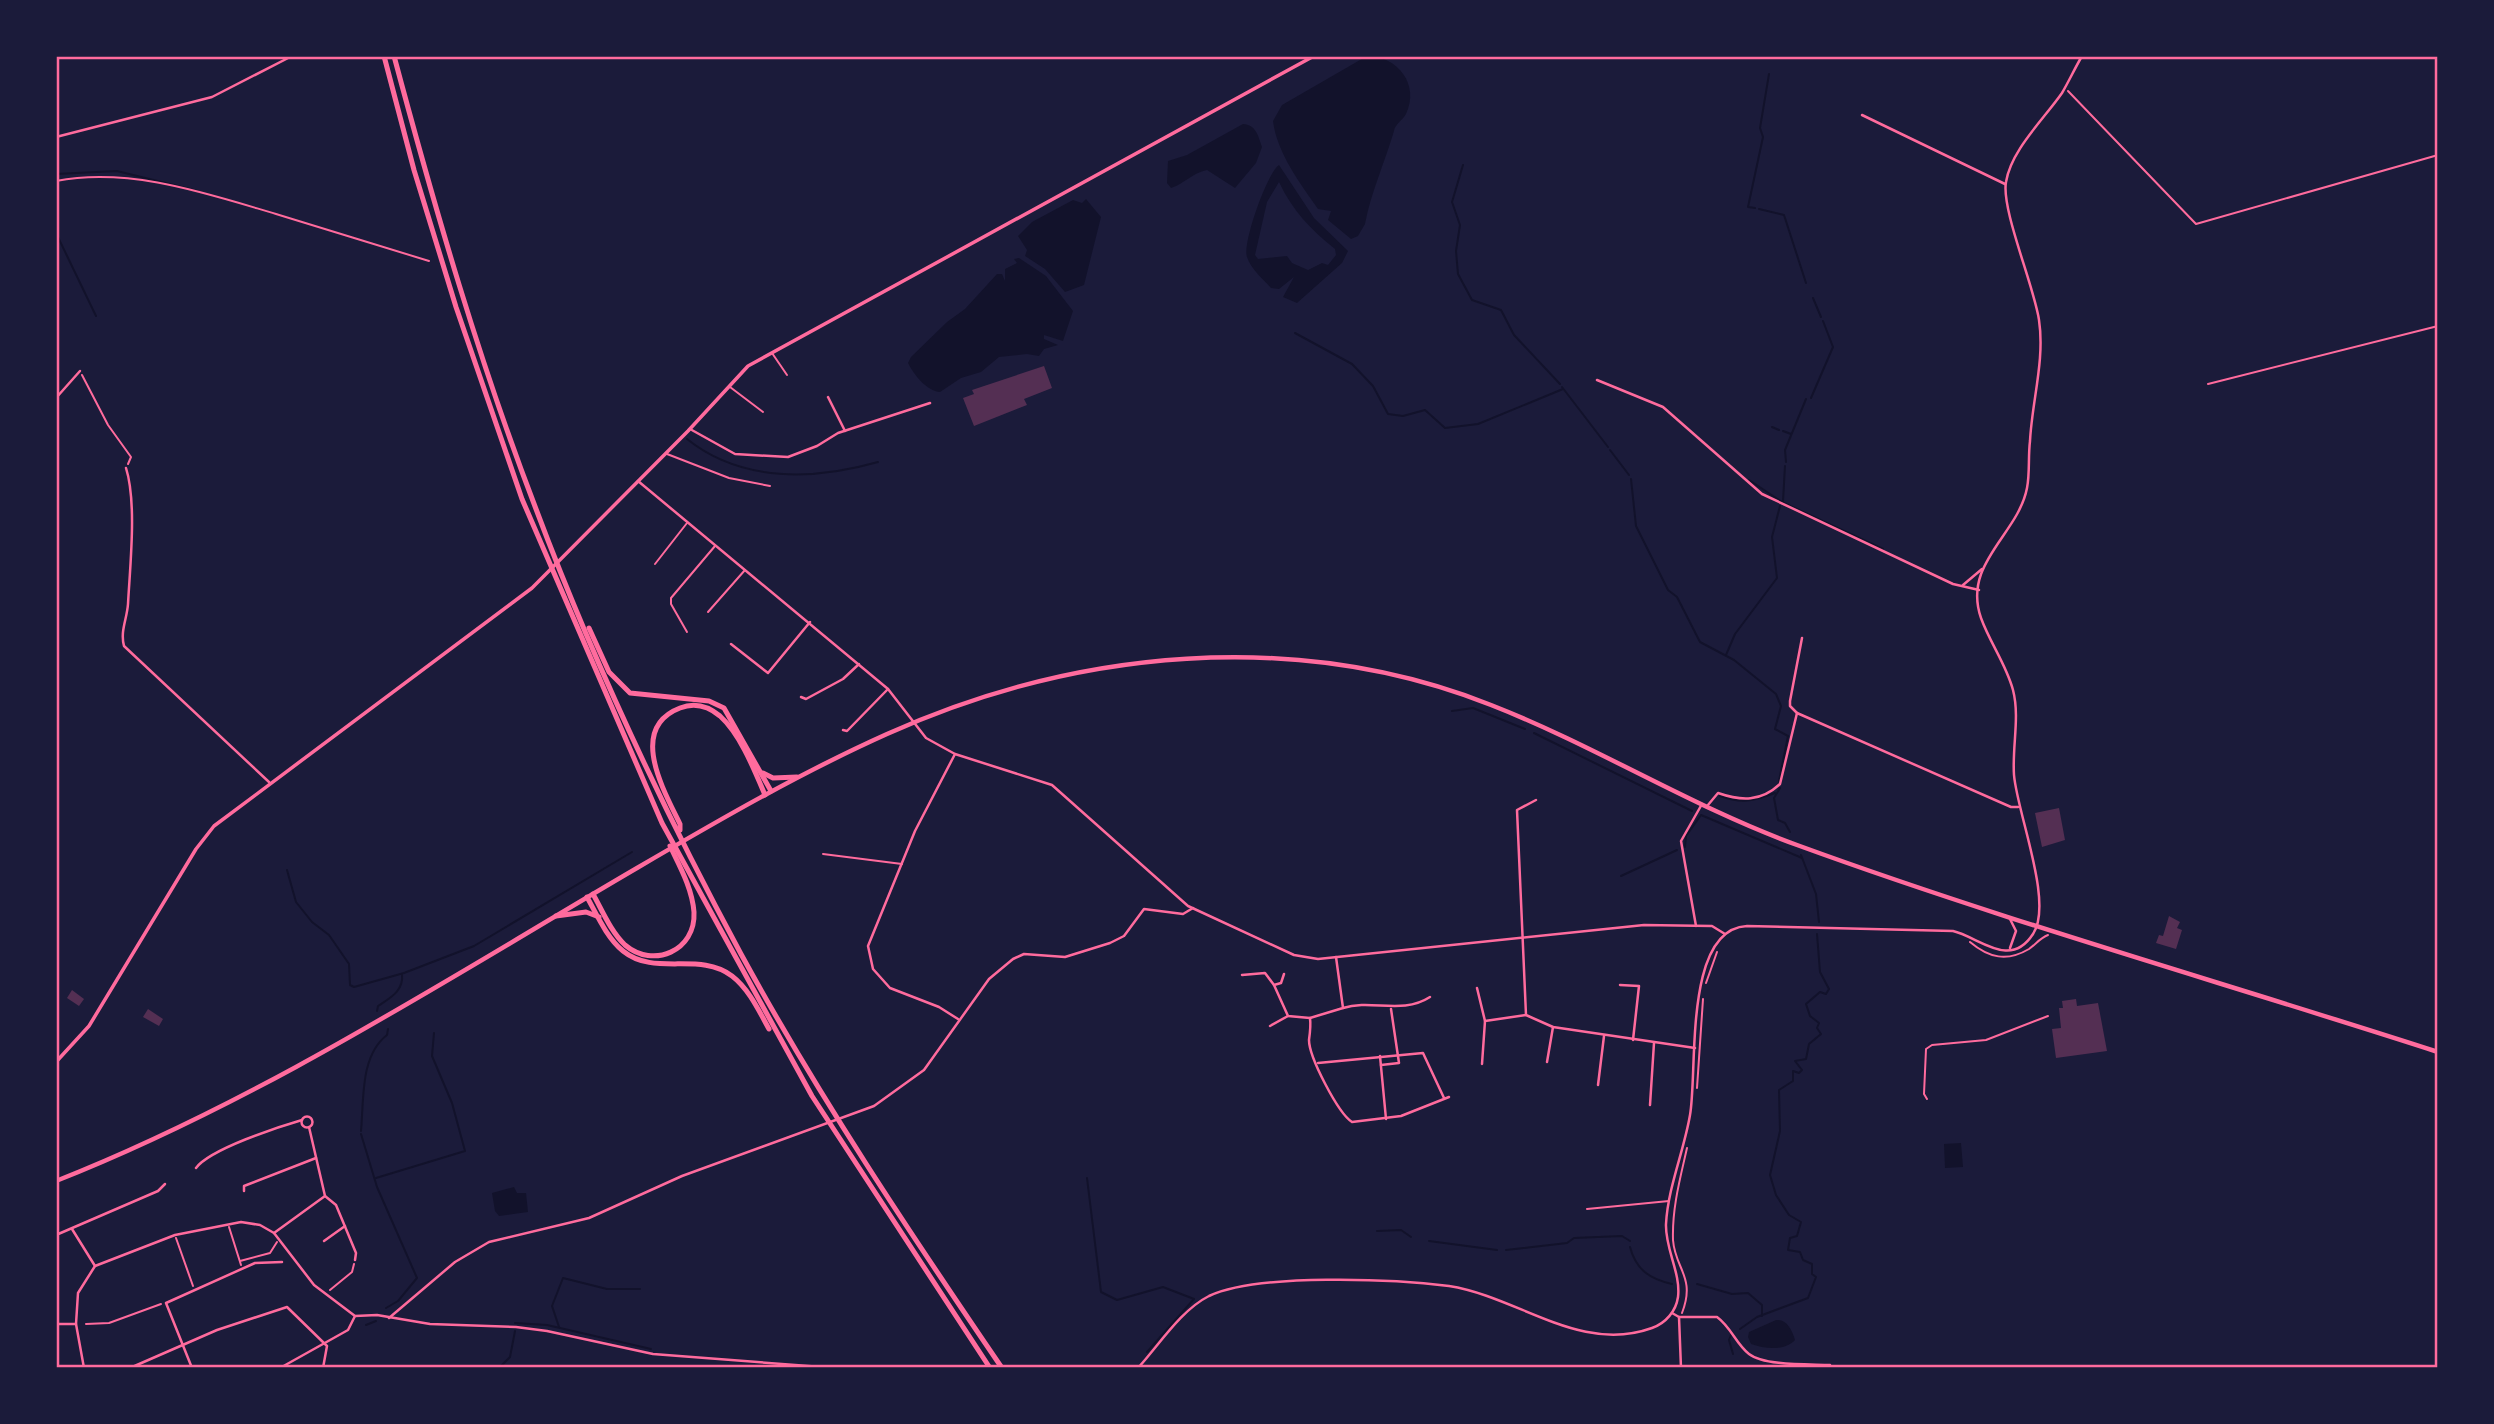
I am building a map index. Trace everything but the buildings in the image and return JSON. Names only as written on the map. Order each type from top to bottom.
[{"type":"highway","points":[[384,56],[438,250],[522,499],[691,894],[693,924],[685,942],[665,955],[652,957],[637,953],[619,938],[593,894]]},
{"type":"highway","points":[[394,56],[464,304],[536,510],[578,612],[680,833],[742,954],[855,1147],[1002,1368]]},
{"type":"highway","points":[[578,612],[620,685],[640,696],[689,698],[724,708],[771,791]]},
{"type":"highway","points":[[680,833],[680,824],[663,789],[652,746],[657,726],[671,712],[693,705],[704,706],[721,717],[730,727],[765,794]]},
{"type":"highway","points":[[761,772],[773,778],[797,777]]},
{"type":"highway","points":[[662,823],[789,1057]]},
{"type":"highway","points":[[587,897],[622,950],[635,958],[651,963],[709,965],[733,977],[748,994],[845,1150],[990,1368]]},
{"type":"highway","points":[[556,916],[586,912],[599,917]]},
{"type":"main road","points":[[56,1181],[192,1122],[321,1054],[797,777],[920,720],[972,700],[1049,678],[1124,664],[1255,657],[1354,668],[1421,682],[1486,703],[1792,844],[2438,1052]]},
{"type":"street","points":[[56,137],[212,97],[292,56]]},
{"type":"street","points":[[56,1062],[89,1026],[205,837],[221,819],[532,588],[587,535],[748,366],[1314,56]]},
{"type":"street","points":[[1963,585],[1982,569],[2018,513],[2027,489],[2041,337],[2035,300],[2007,204],[2005,184],[2015,159],[2065,88],[2082,56]]},
{"type":"street","points":[[1862,115],[2005,184]]},
{"type":"street","points":[[56,398],[80,371]]},
{"type":"street","points":[[1597,380],[1663,407],[1762,494],[1953,584],[1979,590]]},
{"type":"street","points":[[828,397],[845,431]]},
{"type":"street","points":[[689,430],[735,454],[788,457],[845,431],[930,403]]},
{"type":"street","points":[[127,468],[131,492],[131,533],[128,601],[122,631],[124,646],[269,782]]},
{"type":"street","points":[[638,481],[888,689],[922,734],[955,754],[1052,785],[1193,908],[1294,955],[1318,959],[1644,925],[1712,926],[1725,934]]},
{"type":"street","points":[[1138,1368],[1201,1301],[1222,1292],[1264,1284],[1339,1282],[1449,1286],[1474,1290],[1573,1331],[1597,1336],[1651,1329],[1672,1313],[1678,1299],[1678,1288],[1666,1236],[1670,1201],[1690,1114],[1701,982],[1714,949],[1725,934],[1737,926],[1953,930],[1970,936],[1987,947],[2007,950],[2029,939],[2038,925],[2039,905],[2034,865],[2018,807],[2014,771],[2013,691],[1980,616],[1979,590],[1982,569]]},
{"type":"street","points":[[731,644],[768,673],[810,622]]},
{"type":"street","points":[[1802,638],[1790,701],[1790,706],[1797,713],[2011,807],[2018,807]]},
{"type":"street","points":[[801,697],[806,699],[843,679],[859,664]]},
{"type":"street","points":[[843,730],[847,731],[888,689]]},
{"type":"street","points":[[1696,926],[1681,841],[1705,804],[1718,793],[1747,800],[1780,784],[1797,713]]},
{"type":"street","points":[[955,754],[915,831],[903,864],[871,932],[868,946],[870,963],[877,976],[894,991],[939,1007],[958,1020]]},
{"type":"street","points":[[1526,1015],[1517,810],[1536,800]]},
{"type":"street","points":[[389,1318],[455,1262],[489,1242],[589,1218],[690,1173],[870,1108],[923,1070],[994,975],[1020,956],[1072,955],[1117,940],[1129,930],[1144,909],[1183,914],[1193,908]]},
{"type":"street","points":[[2007,914],[2016,931],[2016,939],[2007,950]]},
{"type":"street","points":[[1336,957],[1343,1008]]},
{"type":"street","points":[[1241,975],[1265,973],[1274,985],[1288,1016]]},
{"type":"street","points":[[1274,985],[1281,983],[1284,974]]},
{"type":"street","points":[[1620,985],[1639,986],[1633,1040]]},
{"type":"street","points":[[1477,988],[1485,1021],[1482,1064]]},
{"type":"street","points":[[1270,1026],[1288,1016],[1310,1018],[1343,1008],[1391,1009],[1422,1002],[1430,997]]},
{"type":"street","points":[[1381,1065],[1399,1063],[1391,1009]]},
{"type":"street","points":[[1485,1021],[1526,1015],[1553,1027],[1695,1048]]},
{"type":"street","points":[[1310,1018],[1310,1043],[1335,1103],[1348,1119],[1356,1123],[1401,1116],[1449,1097]]},
{"type":"street","points":[[1547,1062],[1553,1027]]},
{"type":"street","points":[[1598,1085],[1604,1036]]},
{"type":"street","points":[[1650,1105],[1654,1043]]},
{"type":"street","points":[[1318,1063],[1397,1053],[1426,1055],[1444,1098]]},
{"type":"street","points":[[1380,1055],[1386,1119]]},
{"type":"street","points":[[196,1168],[206,1159],[306,1116],[311,1117],[313,1123],[309,1127]]},
{"type":"street","points":[[302,1120],[303,1125],[309,1127]]},
{"type":"street","points":[[309,1127],[325,1196],[336,1205],[356,1253],[355,1260]]},
{"type":"street","points":[[244,1191],[244,1186],[316,1158]]},
{"type":"street","points":[[56,1235],[158,1191],[165,1184]]},
{"type":"street","points":[[274,1233],[325,1196]]},
{"type":"street","points":[[84,1368],[76,1324],[78,1293],[95,1266],[175,1235],[228,1223],[260,1225],[274,1233],[308,1279],[355,1316],[430,1324],[547,1331],[653,1353],[835,1368]]},
{"type":"street","points":[[324,1241],[345,1226]]},
{"type":"street","points":[[72,1229],[95,1266]]},
{"type":"street","points":[[192,1368],[166,1303],[255,1263],[282,1262]]},
{"type":"street","points":[[130,1368],[182,1344],[287,1307],[322,1345],[327,1346],[328,1353],[323,1368]]},
{"type":"street","points":[[1672,1313],[1679,1317],[1717,1317],[1730,1328],[1743,1349],[1757,1359],[1830,1365]]},
{"type":"street","points":[[280,1368],[348,1330],[355,1316]]},
{"type":"street","points":[[1679,1317],[1681,1368]]},
{"type":"street","points":[[56,1324],[76,1324]]},
{"type":"lane","points":[[771,352],[787,375]]},
{"type":"lane","points":[[729,386],[763,412]]},
{"type":"lane","points":[[666,453],[729,478],[770,486]]},
{"type":"lane","points":[[655,564],[688,522]]},
{"type":"lane","points":[[687,632],[671,604],[671,598],[716,545]]},
{"type":"lane","points":[[708,612],[745,569]]},
{"type":"lane","points":[[823,854],[903,864]]},
{"type":"lane","points":[[2007,950],[2008,957]]},
{"type":"lane","points":[[1587,1209],[1670,1201]]},
{"type":"path","points":[[2065,88],[2196,224],[2438,155]]},
{"type":"path","points":[[56,181],[97,176],[141,179],[240,204],[429,261]]},
{"type":"path","points":[[2208,384],[2438,326]]},
{"type":"path","points":[[80,371],[108,425],[131,457],[127,468]]},
{"type":"path","points":[[1962,938],[1984,954],[2008,957],[2029,948],[2043,937]]},
{"type":"path","points":[[1696,1098],[1704,994],[1718,951]]},
{"type":"path","points":[[1927,1099],[1924,1094],[1926,1049],[1932,1045],[1986,1041],[2048,1016]]},
{"type":"path","points":[[1679,1317],[1685,1303],[1687,1283],[1674,1243],[1673,1211],[1689,1140]]},
{"type":"path","points":[[228,1223],[240,1261],[270,1253],[279,1240]]},
{"type":"path","points":[[175,1235],[195,1290]]},
{"type":"path","points":[[326,1294],[352,1272],[355,1260]]},
{"type":"path","points":[[86,1324],[109,1323],[166,1303]]},
{"type":"shaded area","points":[[1367,56],[1378,57],[1397,67],[1408,83],[1410,103],[1395,129],[1365,224],[1358,236],[1351,239],[1328,220],[1331,211],[1318,209],[1297,178],[1279,145],[1273,121],[1282,105]]},
{"type":"shaded area","points":[[1243,124],[1254,129],[1262,147],[1256,163],[1235,188],[1207,170],[1171,188],[1167,183],[1168,161],[1187,155]]},
{"type":"shaded area","points":[[1279,165],[1314,218],[1348,251],[1342,263],[1297,303],[1283,297],[1294,277],[1279,289],[1271,288],[1254,270],[1247,257],[1252,224],[1262,194]],"holes":[[[1279,182],[1303,219],[1335,249],[1336,255],[1328,265],[1322,263],[1308,270],[1292,263],[1287,256],[1258,259],[1255,255],[1267,202]]]},
{"type":"shaded area","points":[[1086,199],[1101,217],[1084,285],[1065,292],[1045,269],[1025,256],[1027,250],[1018,236],[1032,222],[1073,200],[1082,203]]},
{"type":"shaded area","points":[[1019,258],[1046,276],[1073,311],[1063,341],[1044,335],[1044,339],[1058,345],[1044,349],[1039,356],[1027,354],[999,357],[981,372],[961,378],[940,392],[926,386],[908,363],[911,357],[947,322],[965,309],[997,274],[1002,274],[1005,281],[1005,269],[1017,263],[1014,259]]},
{"type":"shaded area","points":[[1961,1143],[1963,1167],[1945,1168],[1944,1144]]},
{"type":"shaded area","points":[[514,1187],[517,1193],[526,1193],[528,1212],[499,1216],[495,1211],[492,1193]]},
{"type":"shaded area","points":[[1776,1320],[1786,1323],[1791,1329],[1795,1340],[1791,1344],[1774,1348],[1751,1344],[1749,1332]]},
{"type":"waterway","points":[[1755,208],[1748,207],[1763,137],[1760,128],[1769,74]]},
{"type":"waterway","points":[[1463,165],[1452,202],[1460,225],[1456,251],[1458,274],[1472,300],[1501,310],[1514,335],[1560,384]]},
{"type":"waterway","points":[[56,174],[117,171],[198,191]]},
{"type":"waterway","points":[[1759,209],[1784,215],[1806,283]]},
{"type":"waterway","points":[[56,233],[96,316]]},
{"type":"waterway","points":[[1813,298],[1821,317]]},
{"type":"waterway","points":[[1811,398],[1833,347],[1823,321]]},
{"type":"waterway","points":[[1295,333],[1352,364],[1373,386],[1388,414],[1403,416],[1425,410],[1445,428],[1478,424],[1563,389]]},
{"type":"waterway","points":[[1562,387],[1608,447]]},
{"type":"waterway","points":[[1786,462],[1785,450],[1806,399]]},
{"type":"waterway","points":[[1772,427],[1779,430]]},
{"type":"waterway","points":[[1783,431],[1791,434]]},
{"type":"waterway","points":[[687,439],[731,464],[779,474],[829,472],[878,462]]},
{"type":"waterway","points":[[1610,450],[1629,475]]},
{"type":"waterway","points":[[1783,501],[1785,466]]},
{"type":"waterway","points":[[1631,479],[1636,526],[1668,590],[1677,597],[1700,642],[1734,660],[1776,694],[1781,706],[1775,729],[1788,736],[1779,781]]},
{"type":"waterway","points":[[1749,480],[1782,502],[1883,549]]},
{"type":"waterway","points":[[1726,655],[1735,634],[1777,578],[1772,537],[1780,506]]},
{"type":"waterway","points":[[1452,711],[1473,708],[1525,729]]},
{"type":"waterway","points":[[1534,733],[1692,811]]},
{"type":"waterway","points":[[1780,788],[1774,798],[1778,820],[1785,823],[1790,832]]},
{"type":"waterway","points":[[1720,796],[1748,800],[1775,793]]},
{"type":"waterway","points":[[1685,847],[1686,836],[1701,815],[1802,858]]},
{"type":"waterway","points":[[1621,876],[1677,850]]},
{"type":"waterway","points":[[287,870],[296,902],[312,922],[329,935],[349,964],[350,985],[354,987],[404,973],[474,946],[632,852]]},
{"type":"waterway","points":[[1801,855],[1816,894],[1819,922]]},
{"type":"waterway","points":[[1740,1329],[1757,1317],[1808,1298],[1816,1277],[1812,1274],[1812,1264],[1803,1260],[1800,1252],[1788,1250],[1790,1238],[1797,1236],[1801,1222],[1789,1215],[1776,1195],[1770,1175],[1780,1131],[1779,1090],[1793,1081],[1793,1071],[1799,1073],[1802,1070],[1795,1061],[1806,1059],[1809,1044],[1821,1034],[1817,1028],[1819,1023],[1810,1016],[1806,1004],[1820,992],[1826,994],[1829,989],[1820,972],[1817,934]]},
{"type":"waterway","points":[[377,1011],[378,1006],[391,997],[401,985],[402,974]]},
{"type":"waterway","points":[[361,1131],[363,1092],[368,1066],[372,1054],[387,1035],[388,1029]]},
{"type":"waterway","points":[[376,1178],[465,1151],[452,1103],[432,1056],[434,1033]]},
{"type":"waterway","points":[[361,1134],[377,1187],[417,1278],[398,1301],[386,1308]]},
{"type":"waterway","points":[[1087,1178],[1101,1292],[1117,1300],[1163,1287],[1194,1299],[1147,1352]]},
{"type":"waterway","points":[[1377,1231],[1401,1230],[1411,1237]]},
{"type":"waterway","points":[[1506,1250],[1567,1243],[1574,1238],[1622,1236],[1630,1241]]},
{"type":"waterway","points":[[1429,1241],[1497,1250]]},
{"type":"waterway","points":[[1630,1247],[1636,1262],[1645,1272],[1672,1284]]},
{"type":"waterway","points":[[559,1327],[552,1306],[563,1278],[607,1289],[640,1289]]},
{"type":"waterway","points":[[1697,1284],[1732,1294],[1748,1293],[1762,1305],[1762,1316]]},
{"type":"waterway","points":[[366,1325],[376,1321]]},
{"type":"waterway","points":[[515,1323],[547,1325],[651,1349]]},
{"type":"waterway","points":[[499,1368],[510,1357],[515,1331]]},
{"type":"waterway","points":[[1731,1335],[1729,1340],[1733,1354]]}]
